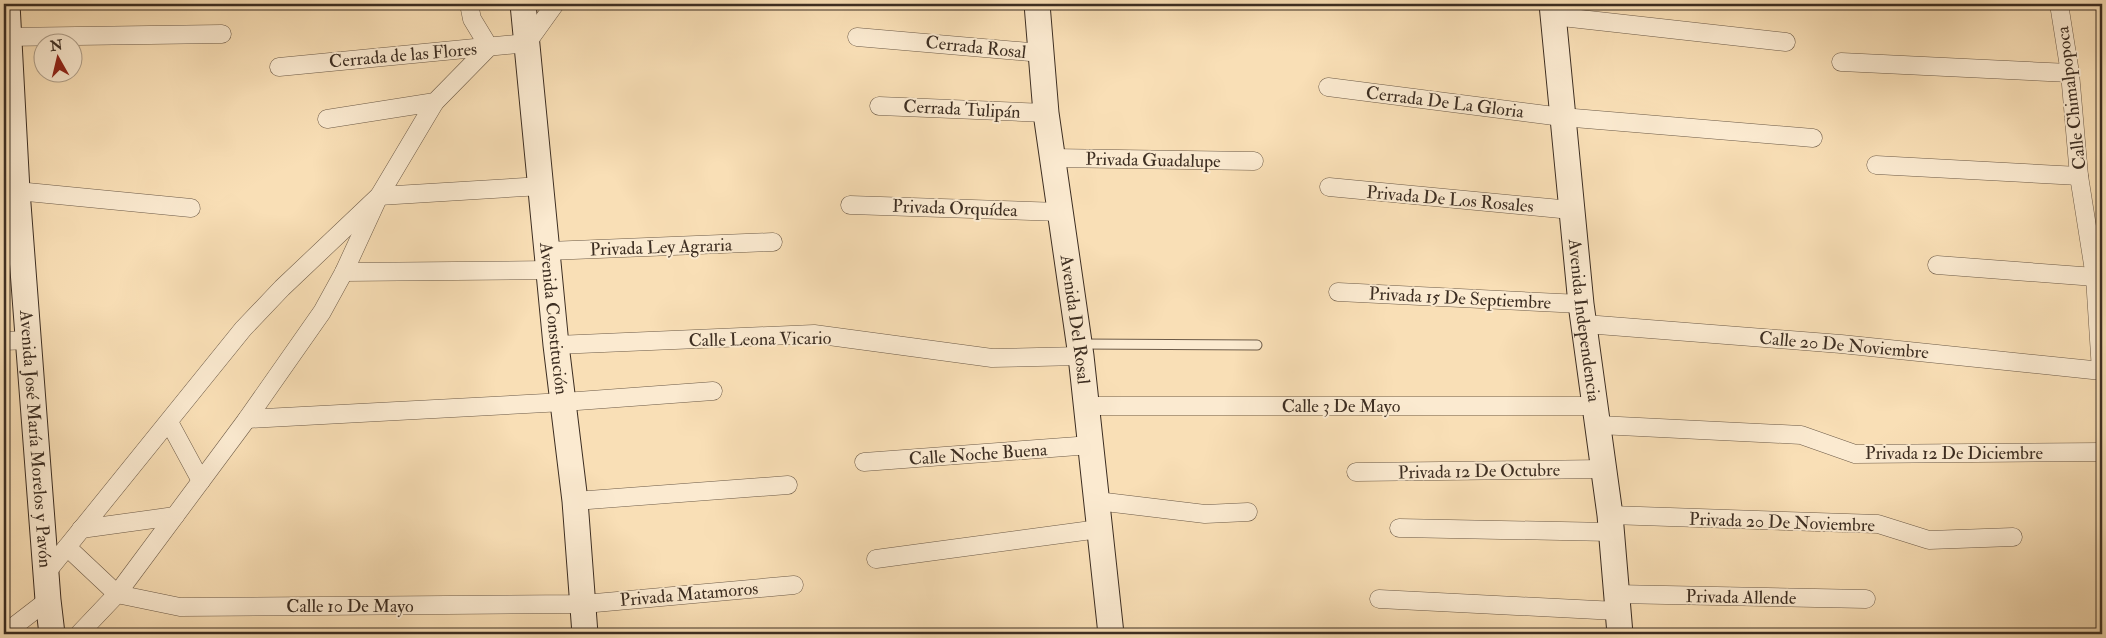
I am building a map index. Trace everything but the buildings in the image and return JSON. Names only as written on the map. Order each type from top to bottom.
[{"type":"main road","name":"Avenida José María Morelos y Pavón","points":[[7,4],[6,37],[52,634]]},
{"type":"main road","name":"Avenida Constitución","points":[[523,4],[556,345],[575,501],[585,634]]},
{"type":"main road","name":"Avenida Del Rosal","points":[[1037,4],[1046,113],[1092,445],[1096,501],[1111,634]]},
{"type":"main road","name":"Avenida Independencia","points":[[1552,10],[1571,210],[1610,523],[1617,613]]},
{"type":"street","points":[[79,634],[116,594],[175,516],[247,419],[322,312],[344,272],[379,196],[435,102],[489,47],[472,19],[469,4]]},
{"type":"street","points":[[527,43],[555,4]]},
{"type":"street","name":"Calle Chimalpopoca","points":[[2059,4],[2070,73],[2079,176],[2095,277],[2102,371]]},
{"type":"street","points":[[1552,10],[1786,42]]},
{"type":"street","points":[[6,37],[222,34]]},
{"type":"street","name":"Cerrada Rosal","points":[[857,37],[911,40],[1041,53]]},
{"type":"street","name":"Cerrada de las Flores","points":[[279,67],[527,43]]},
{"type":"street","points":[[1841,62],[2070,73]]},
{"type":"street","name":"Cerrada De La Gloria","points":[[1328,87],[1562,117],[1814,138]]},
{"type":"street","points":[[328,119],[435,102]]},
{"type":"street","name":"Cerrada Tulipán","points":[[879,106],[1046,113]]},
{"type":"street","name":"Privada Guadalupe","points":[[1052,158],[1254,161]]},
{"type":"street","points":[[1876,166],[2079,176]]},
{"type":"street","points":[[46,572],[243,329],[282,288],[379,196],[542,186]]},
{"type":"street","name":"Privada De Los Rosales","points":[[1329,187],[1571,210]]},
{"type":"street","points":[[17,191],[191,208]]},
{"type":"street","name":"Privada Orquídea","points":[[850,205],[1061,212]]},
{"type":"street","name":"Privada Ley Agraria","points":[[344,272],[549,261],[773,242]]},
{"type":"street","points":[[1937,265],[2095,277]]},
{"type":"street","name":"Privada 15 De Septiembre","points":[[1338,292],[1583,314]]},
{"type":"street","name":"Calle 20 De Noviembre","points":[[1583,314],[1841,344],[2102,371]]},
{"type":"street","name":"Calle Leona Vicario","points":[[556,345],[814,334],[992,358],[1080,350]]},
{"type":"street","points":[[4,341],[29,340]]},
{"type":"street","points":[[247,419],[564,402],[713,390]]},
{"type":"street","name":"Calle 3 De Mayo","points":[[1087,406],[1597,415]]},
{"type":"street","name":"Privada 12 De Diciembre","points":[[1597,415],[1800,435],[1855,454],[2102,452]]},
{"type":"street","points":[[168,422],[201,481]]},
{"type":"street","name":"Calle Noche Buena","points":[[864,462],[1092,445]]},
{"type":"street","name":"Privada 12 De Octubre","points":[[1356,472],[1603,469]]},
{"type":"street","points":[[575,501],[788,485]]},
{"type":"street","points":[[1096,501],[1204,514],[1248,512]]},
{"type":"street","points":[[81,529],[175,516]]},
{"type":"street","name":"Privada 20 De Noviembre","points":[[1399,528],[1610,523],[1878,524],[1929,540],[2013,538]]},
{"type":"street","points":[[876,559],[1099,529]]},
{"type":"street","points":[[67,547],[116,594]]},
{"type":"street","name":"Privada Matamoros","points":[[584,604],[794,585]]},
{"type":"street","name":"Calle 10 De Mayo","points":[[116,594],[180,607],[584,604]]},
{"type":"street","name":"Privada Allende","points":[[1379,599],[1617,613],[1866,599]]},
{"type":"street","points":[[4,634],[48,600]]},
{"type":"lane","points":[[1080,350],[1257,345]]}]
